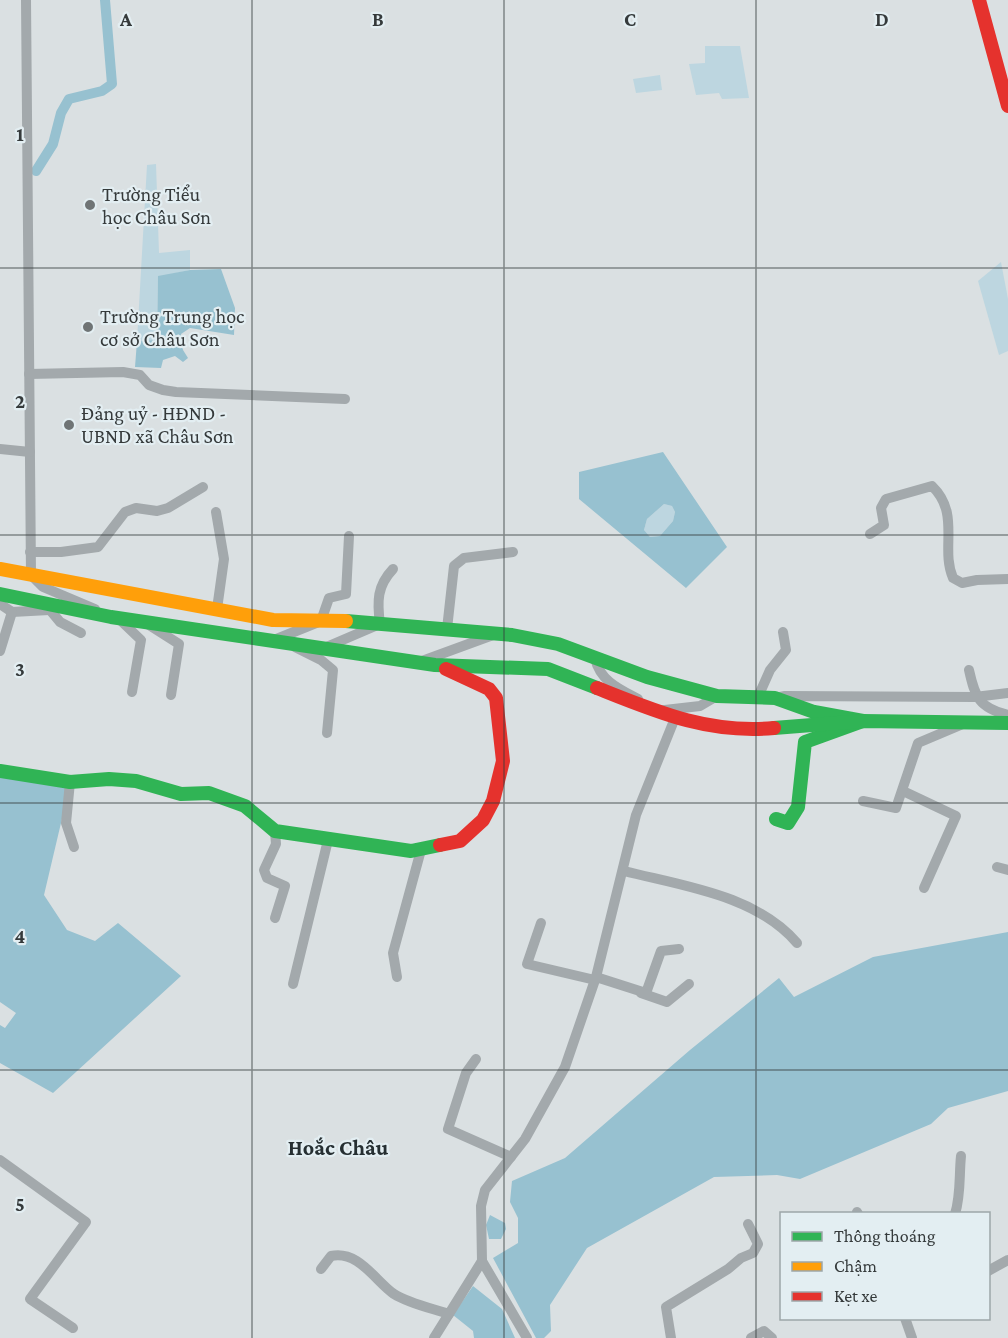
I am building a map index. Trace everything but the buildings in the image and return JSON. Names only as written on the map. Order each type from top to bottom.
[{"type":"street","points":[[26,0],[31,575],[43,587],[115,617],[141,640],[132,692]]},
{"type":"street","points":[[979,0],[1008,106]]},
{"type":"street","points":[[29,374],[123,372],[140,375],[149,385],[176,392],[345,399]]},
{"type":"street","points":[[0,449],[30,452]]},
{"type":"street","points":[[870,534],[884,525],[881,508],[886,499],[933,486],[950,516],[950,568],[953,578],[962,583],[1008,579]]},
{"type":"street","points":[[30,552],[61,552],[98,548],[124,512],[136,508],[157,510],[168,508],[203,487]]},
{"type":"street","points":[[216,512],[224,559],[217,609]]},
{"type":"street","points":[[279,641],[321,621],[329,598],[344,596],[347,592],[349,536]]},
{"type":"street","points":[[447,629],[454,566],[464,558],[513,552]]},
{"type":"street","points":[[0,569],[273,620],[447,629],[558,644],[647,677],[717,696],[975,697],[1008,693]]},
{"type":"street","points":[[380,624],[378,593],[384,578],[393,569]]},
{"type":"street","points":[[0,594],[46,606],[143,622],[428,663],[548,669],[675,718],[724,728],[765,729],[863,721],[1008,723]]},
{"type":"street","points":[[0,604],[12,612],[46,606]]},
{"type":"street","points":[[46,606],[60,622],[81,633]]},
{"type":"street","points":[[0,651],[12,612]]},
{"type":"street","points":[[143,622],[179,644],[171,695]]},
{"type":"street","points":[[324,648],[380,624]]},
{"type":"street","points":[[758,697],[770,670],[786,650],[783,632]]},
{"type":"street","points":[[428,663],[496,634]]},
{"type":"street","points":[[279,641],[321,660],[333,670],[327,733]]},
{"type":"street","points":[[595,658],[599,671],[609,683],[651,709],[700,706],[717,696]]},
{"type":"street","points":[[0,771],[70,782],[109,779],[136,781],[181,794],[208,793],[245,806],[275,831],[328,840],[411,851],[460,841],[483,820],[493,801],[503,760],[496,698],[489,689],[428,663]]},
{"type":"street","points":[[969,670],[975,697],[991,710],[1008,716]]},
{"type":"street","points":[[775,698],[814,712],[863,721]]},
{"type":"street","points":[[527,1338],[482,1261],[479,1215],[485,1190],[542,1113],[565,1067],[596,979],[636,815],[675,718]]},
{"type":"street","points":[[776,819],[788,822],[794,817],[801,795],[802,750],[805,742],[863,721]]},
{"type":"street","points":[[863,801],[896,808],[903,791],[913,750],[918,743],[966,722]]},
{"type":"street","points":[[70,782],[66,823],[74,847]]},
{"type":"street","points":[[903,791],[956,816],[924,888]]},
{"type":"street","points":[[275,831],[276,844],[264,870],[267,878],[285,886],[275,918]]},
{"type":"street","points":[[292,984],[328,840]]},
{"type":"street","points":[[396,977],[393,953],[421,850]]},
{"type":"street","points":[[624,871],[691,888],[758,911],[785,930],[797,943]]},
{"type":"street","points":[[541,923],[527,964],[596,979],[667,1002],[689,984]]},
{"type":"street","points":[[641,993],[646,993],[649,988],[661,951],[670,948],[680,949]]},
{"type":"street","points":[[476,1059],[466,1073],[448,1129],[511,1156]]},
{"type":"street","points":[[956,1212],[959,1200],[958,1168],[961,1156]]},
{"type":"street","points":[[0,1160],[86,1222],[30,1299],[73,1328]]},
{"type":"street","points":[[671,1338],[666,1307],[728,1269],[741,1258],[753,1253],[758,1244],[748,1224]]},
{"type":"street","points":[[321,1269],[331,1256],[344,1256],[372,1272],[394,1294],[448,1314]]},
{"type":"street","points":[[990,1270],[1008,1260]]},
{"type":"street","points":[[434,1338],[482,1261]]},
{"type":"street","points":[[906,1320],[912,1338]]},
{"type":"street","points":[[750,1338],[764,1331],[772,1338]]},
{"type":"shaded area","points":[[705,46],[740,46],[749,98],[722,99],[719,93],[696,95],[689,64],[705,63]]},
{"type":"shaded area","points":[[660,75],[662,90],[636,93],[633,79]]},
{"type":"shaded area","points":[[156,164],[159,253],[190,250],[190,270],[158,277],[157,340],[137,341],[147,165]]},
{"type":"shaded area","points":[[1001,262],[1008,299],[1008,351],[999,355],[978,281]]},
{"type":"shaded area","points":[[221,269],[235,308],[234,335],[190,328],[181,334],[183,350],[188,358],[183,362],[175,356],[163,360],[161,368],[135,367],[137,341],[157,340],[158,276],[190,270]]},
{"type":"shaded area","points":[[663,452],[727,547],[686,588],[579,499],[579,472]],"holes":[[[664,504],[672,506],[675,512],[673,521],[660,536],[650,537],[644,530],[647,519]]]},
{"type":"shaded area","points":[[664,504],[672,506],[675,512],[673,521],[660,536],[650,537],[644,530],[647,519]]},
{"type":"shaded area","points":[[0,771],[69,789],[44,895],[67,930],[95,941],[118,923],[181,976],[53,1093],[0,1063],[0,1025],[5,1028],[16,1013],[0,1002]]},
{"type":"shaded area","points":[[1008,932],[1008,1091],[948,1108],[931,1124],[800,1179],[777,1175],[714,1177],[587,1248],[550,1305],[551,1331],[544,1338],[536,1338],[493,1258],[518,1243],[518,1218],[510,1202],[512,1181],[565,1158],[690,1050],[779,978],[794,997],[873,957]]},
{"type":"shaded area","points":[[490,1215],[505,1223],[506,1229],[501,1239],[489,1239],[486,1225]]},
{"type":"shaded area","points":[[473,1286],[502,1309],[515,1338],[474,1338],[473,1331],[453,1315]]},
{"type":"waterway","points":[[36,171],[53,144],[61,113],[69,99],[102,91],[112,84],[105,0]]},
{"type":"traffic: fast","points":[[0,594],[111,617],[435,665],[548,669],[597,688]]},
{"type":"traffic: fast","points":[[346,621],[512,635],[558,644],[647,677],[717,696],[775,698],[814,712],[863,721],[805,742],[798,807],[788,823],[776,819]]},
{"type":"traffic: fast","points":[[774,728],[863,721],[1008,723]]},
{"type":"traffic: fast","points":[[0,771],[70,782],[109,779],[136,781],[181,794],[209,793],[245,806],[275,831],[411,851],[440,845]]},
{"type":"traffic: slow","points":[[0,569],[273,620],[346,621]]},
{"type":"traffic: jam","points":[[979,0],[1008,106]]},
{"type":"traffic: jam","points":[[440,845],[460,841],[483,820],[493,801],[503,761],[496,698],[489,689],[446,669]]},
{"type":"traffic: jam","points":[[597,688],[662,713],[705,724],[727,728],[774,728]]},
{"type":"place","name":"Trường Tiểu học Châu Sơn","points":[[90,205]]},
{"type":"place","name":"Trường Trung học cơ sở Châu Sơn","points":[[88,327]]},
{"type":"place","name":"Đảng uỷ - HĐND - UBND xã Châu Sơn","points":[[69,425]]},
{"type":"district","name":"Hoắc Châu","points":[[338,1147]]}]
